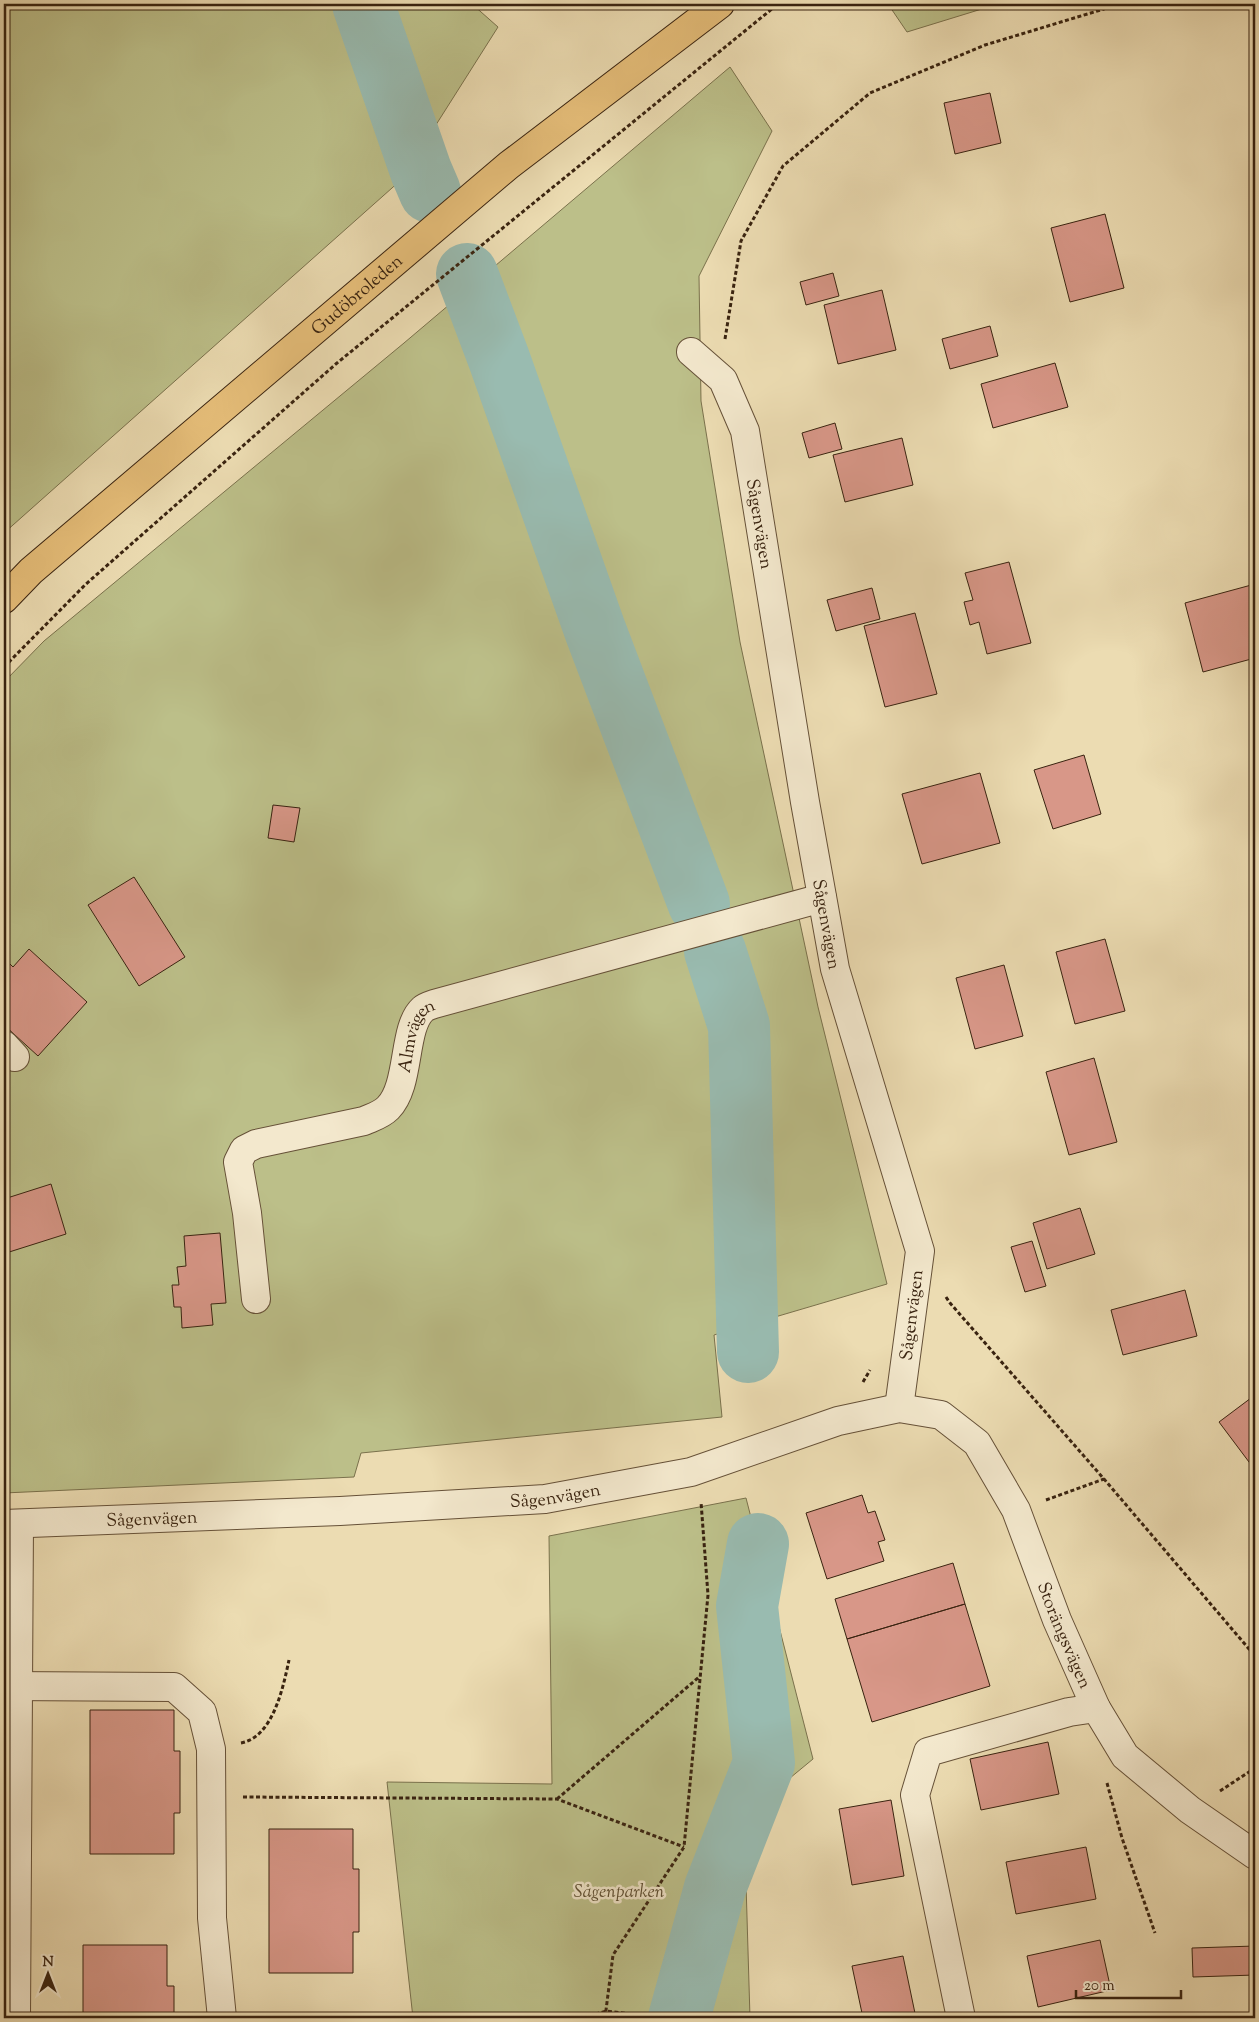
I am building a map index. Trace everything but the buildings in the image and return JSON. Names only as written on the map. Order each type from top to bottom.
[{"type":"main road","name":"Gudöbroleden","points":[[4,599],[31,572],[509,165],[720,4]]},
{"type":"street","name":"Sågenvägen","points":[[11,1524],[340,1511],[545,1499],[691,1472],[838,1421],[899,1408],[920,1251],[835,969],[803,792],[745,431],[723,380],[691,352]]},
{"type":"street","name":"Almvägen","points":[[256,1299],[248,1213],[238,1162],[244,1150],[256,1144],[364,1121],[378,1115],[389,1107],[398,1093],[414,1024],[423,1009],[434,1004],[822,898]]},
{"type":"street","name":"Storängsvägen","points":[[899,1408],[941,1415],[977,1443],[1016,1510],[1058,1620],[1096,1708],[1124,1756],[1190,1810],[1255,1855]]},
{"type":"street","points":[[11,1524],[11,1686],[16,2018]]},
{"type":"street","points":[[11,1686],[174,1687],[202,1712],[211,1749],[212,1918],[222,2018]]},
{"type":"street","points":[[961,2018],[915,1795],[928,1752],[1070,1712],[1096,1708]]},
{"type":"path","points":[[4,667],[86,584],[337,362],[778,4]]},
{"type":"path","points":[[723,380],[725,330],[741,240],[783,166],[870,93],[985,45],[1104,10],[1115,4]]},
{"type":"path","points":[[605,2018],[613,1955],[684,1847],[708,1594],[700,1498],[691,1472]]},
{"type":"path","points":[[1016,1510],[1104,1479]]},
{"type":"path","points":[[211,1749],[250,1741],[271,1718],[282,1691],[289,1660]]},
{"type":"path","points":[[557,1799],[699,1676]]},
{"type":"path","points":[[1190,1810],[1255,1768]]},
{"type":"path","points":[[1104,1775],[1122,1838],[1155,1933]]},
{"type":"path","points":[[212,1797],[557,1799],[684,1847]]},
{"type":"path","points":[[583,2018],[606,2011],[668,2018]]},
{"type":"green space","points":[[4,4],[472,4],[498,27],[401,180],[4,533]]},
{"type":"green space","points":[[888,4],[998,4],[907,32]]},
{"type":"green space","points":[[730,67],[772,131],[699,276],[701,401],[740,642],[818,1007],[887,1284],[714,1335],[722,1417],[361,1453],[354,1477],[4,1493],[4,682],[44,641],[404,343]]},
{"type":"green space","name":"Sågenparken","points":[[746,1498],[813,1759],[744,1816],[750,2018],[413,2018],[387,1782],[552,1784],[549,1536]]},
{"type":"waterway","points":[[363,4],[430,192]]},
{"type":"waterway","points":[[467,274],[595,630],[699,904]]},
{"type":"waterway","points":[[715,951],[739,1026],[748,1352]]},
{"type":"waterway","points":[[679,2018],[715,1888],[764,1763],[747,1606],[758,1544]]}]
